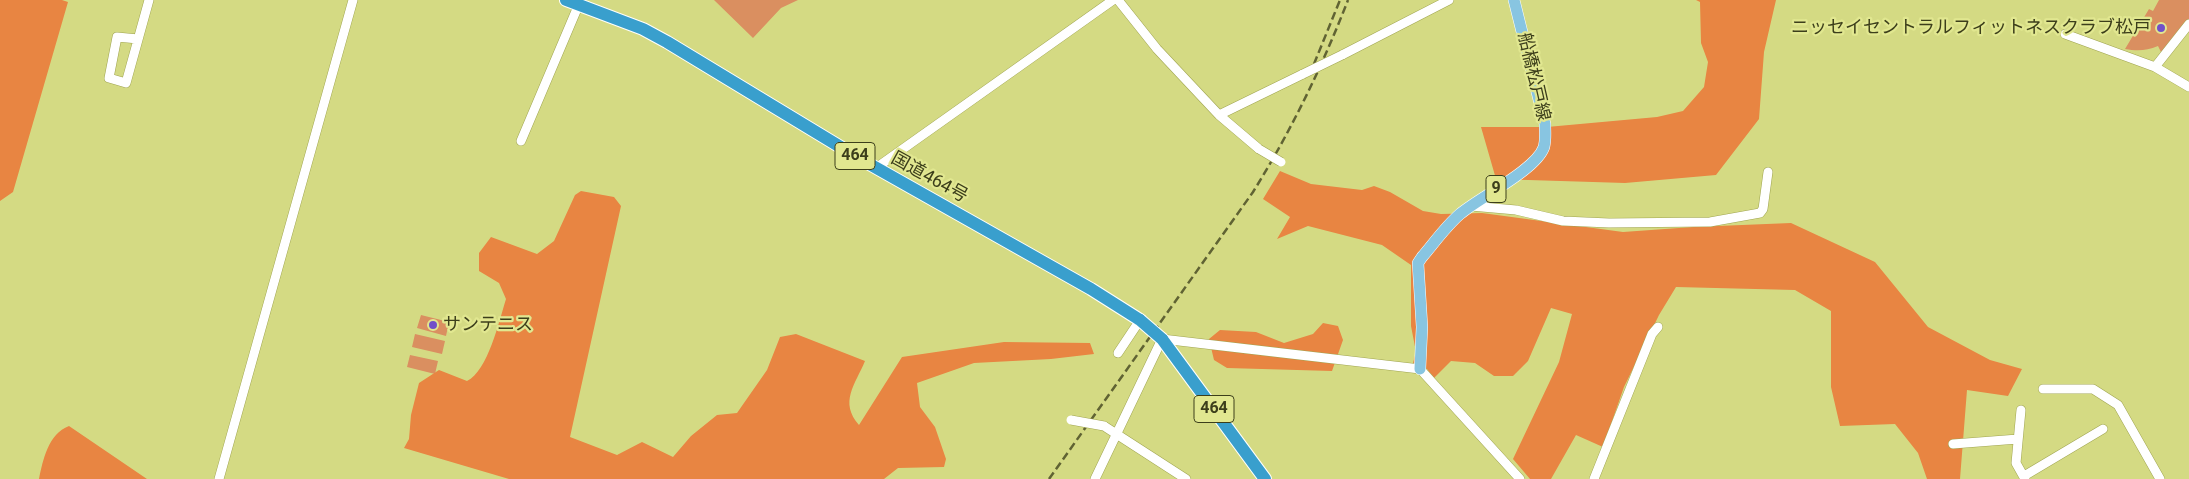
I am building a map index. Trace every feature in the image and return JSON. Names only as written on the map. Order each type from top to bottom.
[{"type":"highway","name":"国道464号","points":[[566,0],[643,29],[667,42],[876,168],[1106,298],[1140,320]]},
{"type":"highway","name":"464","points":[[1140,320],[1162,339],[1265,479]]},
{"type":"main road","name":"船橋松戸線","points":[[1420,369],[1422,327],[1418,263],[1459,215],[1532,162],[1541,153],[1545,142],[1545,124],[1514,0]]},
{"type":"street","points":[[138,39],[117,36],[109,78],[126,83],[149,0]]},
{"type":"street","points":[[219,479],[353,0]]},
{"type":"street","points":[[876,168],[1113,0]]},
{"type":"street","points":[[1118,0],[1157,49],[1219,115],[1259,149],[1281,162]]},
{"type":"street","points":[[1219,115],[1449,0]]},
{"type":"street","points":[[521,141],[578,4]]},
{"type":"street","points":[[2155,67],[2189,24]]},
{"type":"street","points":[[2066,34],[2155,67],[2189,87]]},
{"type":"street","points":[[1471,206],[1516,210],[1563,221],[1684,224],[1710,222],[1760,213],[1763,210],[1768,172]]},
{"type":"street","points":[[1118,352],[1140,320]]},
{"type":"street","points":[[1594,479],[1652,334],[1658,327]]},
{"type":"street","points":[[1095,479],[1162,339],[1420,369],[1520,479]]},
{"type":"street","points":[[2043,389],[2092,389],[2118,405],[2160,479]]},
{"type":"street","points":[[2021,410],[2016,462],[2025,478],[2104,429]]},
{"type":"street","points":[[1071,420],[1104,426],[1186,479]]},
{"type":"street","points":[[1953,444],[2018,439]]},
{"type":"shaded area","points":[[0,0],[62,0],[68,2],[13,192],[0,201]]},
{"type":"shaded area","points":[[714,0],[798,0],[781,8],[753,38]]},
{"type":"shaded area","points":[[1696,0],[1776,0],[1764,52],[1759,119],[1716,175],[1625,183],[1496,179],[1481,127],[1547,127],[1657,117],[1683,111],[1704,87],[1708,62],[1701,43],[1700,2]]},
{"type":"shaded area","name":"ニッセイセントラルフィットネスクラブ松戸","points":[[2159,0],[2189,0],[2189,23],[2170,45],[2161,52],[2158,46],[2142,50],[2125,49],[2149,9],[2153,11]]},
{"type":"shaded area","points":[[1280,171],[1311,184],[1362,190],[1374,186],[1390,192],[1423,211],[1441,214],[1482,213],[1623,232],[1791,223],[1875,262],[1928,327],[1990,360],[2022,369],[2008,396],[1967,390],[1960,479],[1927,479],[1918,453],[1895,424],[1840,426],[1831,387],[1831,311],[1795,290],[1676,287],[1659,315],[1624,387],[1603,447],[1576,435],[1551,479],[1530,479],[1513,459],[1559,362],[1572,314],[1551,308],[1528,361],[1513,376],[1494,376],[1475,363],[1451,361],[1434,378],[1427,369],[1413,363],[1416,352],[1411,326],[1411,265],[1382,245],[1308,226],[1277,239],[1290,217],[1263,199]]},
{"type":"shaded area","points":[[581,191],[614,197],[621,206],[570,437],[617,455],[642,442],[673,457],[691,436],[717,415],[737,413],[767,370],[780,337],[796,334],[865,361],[853,386],[849,401],[853,417],[859,425],[902,357],[1004,342],[1090,343],[1094,354],[1051,359],[974,363],[917,383],[920,407],[935,427],[946,459],[944,467],[898,468],[884,479],[509,479],[404,448],[409,439],[411,415],[419,383],[439,370],[467,381],[481,367],[492,344],[506,299],[499,283],[479,271],[479,253],[491,237],[537,254],[554,241],[575,195]]},
{"type":"shaded area","name":"サンテニス","points":[[421,315],[449,322],[446,336],[417,328]]},
{"type":"shaded area","points":[[1323,323],[1338,326],[1343,340],[1332,371],[1227,368],[1214,360],[1209,339],[1220,330],[1256,332],[1284,343],[1313,334]]},
{"type":"shaded area","points":[[415,334],[445,341],[442,354],[412,347]]},
{"type":"shaded area","points":[[410,355],[438,361],[435,374],[407,367]]},
{"type":"shaded area","points":[[69,426],[147,479],[39,479],[51,441]]},
{"type":"railway","points":[[1314,64],[1340,0]]},
{"type":"railway","points":[[1049,479],[1253,192],[1305,98],[1328,50],[1348,0]]},
{"type":"place","name":"ニッセイセントラルフィットネスクラブ松戸","points":[[2161,28]]},
{"type":"place","name":"サンテニス","points":[[433,325]]}]
